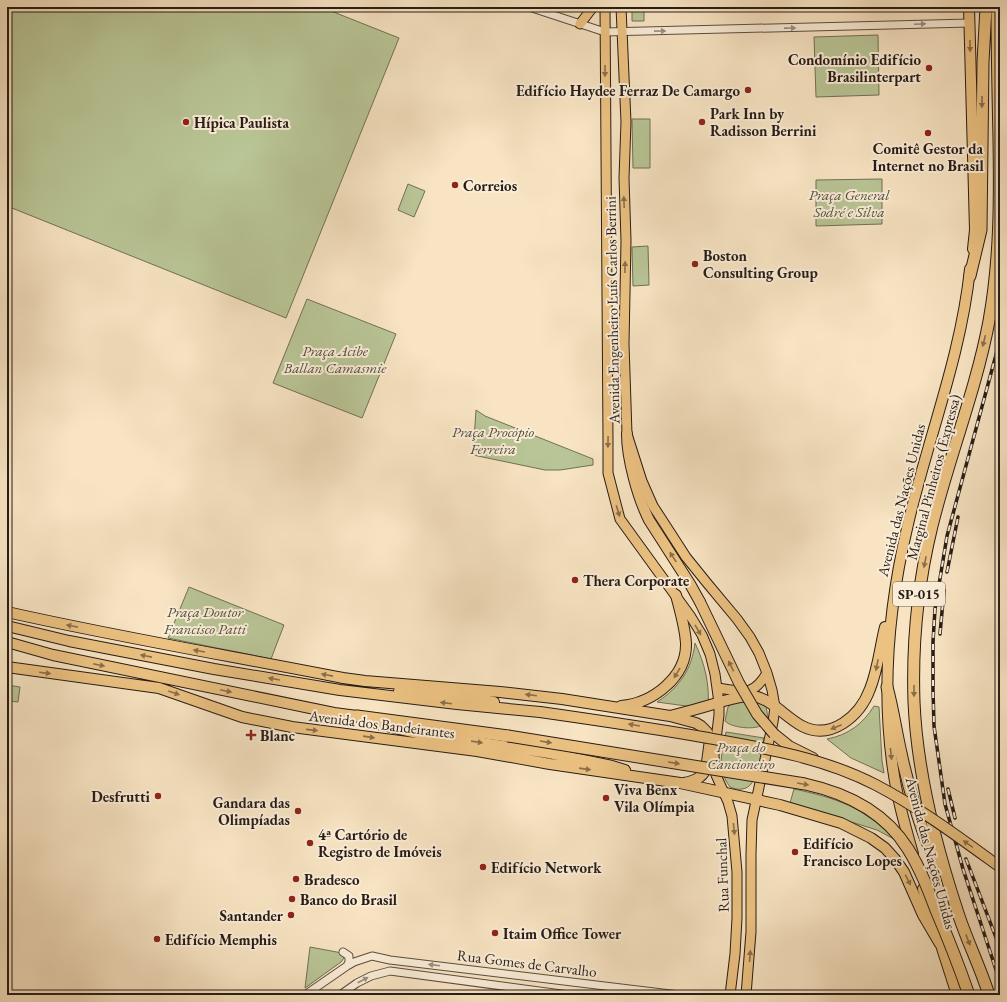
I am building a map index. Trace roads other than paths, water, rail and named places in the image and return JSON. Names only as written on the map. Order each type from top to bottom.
[{"type":"highway","name":"Avenida das Nações Unidas","points":[[957,995],[920,879],[898,797],[891,751],[887,708],[887,687],[892,600],[908,524],[955,355],[970,276],[975,230],[969,7]]},
{"type":"highway","points":[[970,276],[981,230],[983,62],[986,7]]},
{"type":"highway","name":"Marginal Pinheiros (Expressa)","points":[[989,995],[957,912],[937,843],[920,755],[914,702],[914,655],[916,619],[921,583],[932,527],[975,376],[988,322],[994,286],[1000,206],[997,7]]},
{"type":"highway","points":[[627,434],[627,442],[636,485],[648,520],[690,584],[739,683],[757,714],[774,734],[789,746],[823,763],[876,785],[917,809],[1000,867]]},
{"type":"highway","points":[[601,706],[625,706],[640,701],[665,688],[677,675],[685,657],[686,645],[683,621],[676,595]]},
{"type":"highway","points":[[670,716],[751,696],[768,702],[802,726],[811,730],[824,731],[835,728],[853,716],[870,690],[876,672],[892,600]]},
{"type":"highway","points":[[7,612],[159,644],[365,681],[500,692],[670,716],[701,726],[710,740],[706,769],[704,772],[700,777],[692,781],[680,783]]},
{"type":"highway","name":"Avenida dos Bandeirantes","points":[[7,626],[69,641],[214,669],[340,690],[457,704],[527,710],[629,724],[759,747],[823,763]]},
{"type":"highway","name":"Avenida dos Bandeirantes","points":[[7,642],[53,655],[334,713],[356,716],[382,725],[422,734],[549,753],[612,766],[650,778]]},
{"type":"highway","name":"Avenida dos Bandeirantes","points":[[7,667],[159,688],[242,717],[292,727],[477,751],[550,764],[680,783],[723,792],[734,796],[756,799],[841,823],[871,838],[885,848],[895,859],[904,872],[924,915],[940,944]]},
{"type":"highway","points":[[365,681],[374,686],[388,690],[438,694],[482,700],[527,710]]},
{"type":"highway","points":[[887,687],[901,753],[921,825],[933,856],[946,876]]},
{"type":"highway","points":[[356,716],[508,736],[805,784],[827,789],[847,797],[864,806],[885,822],[898,835],[914,859],[958,963],[969,995]]},
{"type":"main road","points":[[580,24],[593,7]]},
{"type":"main road","name":"Avenida Engenheiro Luís Carlos Berrini","points":[[605,7],[608,473],[620,519],[676,595],[702,635],[710,654],[718,688],[719,703]]},
{"type":"main road","name":"Avenida Engenheiro Luís Carlos Berrini","points":[[621,7],[626,122],[624,178],[626,241],[624,336],[627,434],[642,481],[654,506],[686,557],[738,619],[759,653],[767,673],[775,707],[774,722],[764,763]]},
{"type":"main road","points":[[718,688],[739,692],[748,691],[756,687],[767,673]]},
{"type":"main road","name":"Rua Funchal","points":[[719,703],[718,727],[714,756],[716,775],[728,802],[732,816],[737,872],[737,918],[728,994]]},
{"type":"main road","name":"Rua Funchal","points":[[746,995],[751,932],[751,837],[753,811],[764,763]]},
{"type":"street","points":[[529,7],[605,32],[970,23]]},
{"type":"street","points":[[305,995],[347,966],[349,956],[343,952]]},
{"type":"street","name":"Rua Gomes de Carvalho","points":[[347,966],[372,956],[390,960],[679,995]]},
{"type":"street","name":"Rua Gomes de Carvalho","points":[[340,995],[357,983],[371,976],[390,971],[570,995]]},
{"type":"railway","points":[[1000,340],[947,536],[935,609],[933,642],[934,726],[945,804],[963,869],[1000,982]]},
{"type":"railway","points":[[947,572],[958,517]]},
{"type":"railway","points":[[940,634],[944,590]]},
{"type":"railway","points":[[948,789],[955,818]]},
{"type":"railway","points":[[966,859],[1000,948]]},
{"type":"place","name":"Condomínio Edifício Brasilinterpart","points":[[929,68]]},
{"type":"place","name":"Edifício Haydee Ferraz De Camargo","points":[[748,90]]},
{"type":"place","name":"Hípica Paulista","points":[[186,122]]},
{"type":"place","name":"Park Inn by Radisson Berrini","points":[[702,122]]},
{"type":"place","name":"Comitê Gestor da Internet no Brasil","points":[[928,133]]},
{"type":"place","name":"Correios","points":[[455,185]]},
{"type":"place","name":"Boston Consulting Group","points":[[695,264]]},
{"type":"place","name":"Thera Corporate","points":[[575,580]]},
{"type":"place","name":"Blanc","points":[[251,735]]},
{"type":"place","name":"Desfrutti","points":[[158,796]]},
{"type":"place","name":"Viva Benx Vila Olímpia","points":[[606,798]]},
{"type":"place","name":"Gandara das Olimpíadas","points":[[298,811]]},
{"type":"place","name":"4ª Cartório de Registro de Imóveis","points":[[310,843]]},
{"type":"place","name":"Edifício Francisco Lopes","points":[[795,852]]},
{"type":"place","name":"Edifício Network","points":[[483,867]]},
{"type":"place","name":"Bradesco","points":[[296,879]]},
{"type":"place","name":"Banco do Brasil","points":[[292,899]]},
{"type":"place","name":"Santander","points":[[291,915]]},
{"type":"place","name":"Itaim Office Tower","points":[[495,933]]},
{"type":"place","name":"Edifício Memphis","points":[[157,939]]},
{"type":"park label","name":"Praça General Sodré e Silva","points":[[849,202]]},
{"type":"park label","name":"Praça Acibe Ballan Camasmie","points":[[335,358]]},
{"type":"park label","name":"Praça Procópio Ferreira","points":[[493,440]]},
{"type":"park label","name":"Praça Doutor Francisco Patti","points":[[205,620]]},
{"type":"park label","name":"Praça do Cancioneiro","points":[[741,754]]}]
